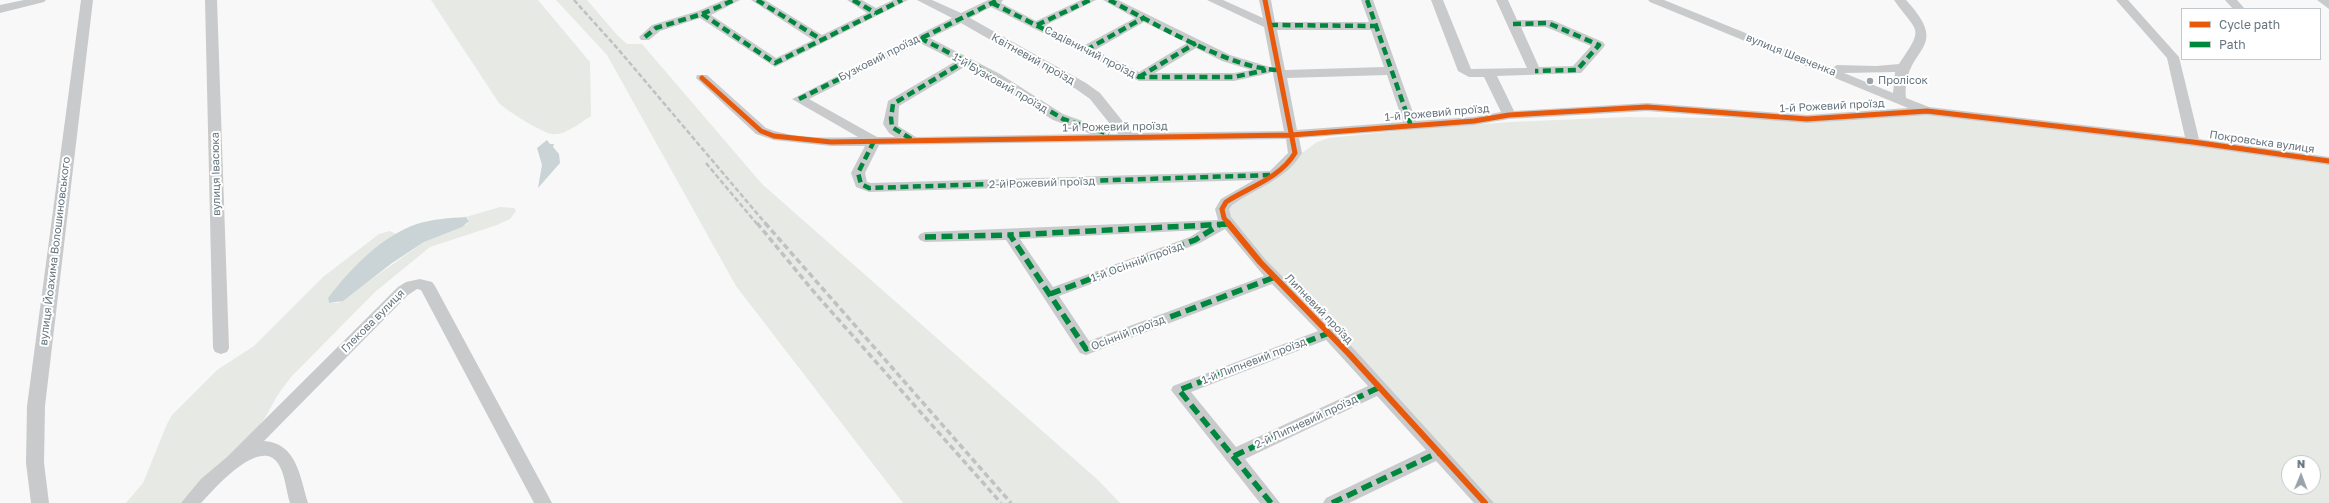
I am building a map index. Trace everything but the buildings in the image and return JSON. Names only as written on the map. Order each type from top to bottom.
[{"type":"street","points":[[0,9],[40,0]]},
{"type":"street","name":"вулиця Йоахима Волошиновського","points":[[40,503],[35,463],[36,406],[87,0]]},
{"type":"street","name":"вулиця Івасюка","points":[[211,0],[221,348]]},
{"type":"street","points":[[645,37],[656,28],[702,14],[734,0]]},
{"type":"street","points":[[757,0],[822,40]]},
{"type":"street","points":[[853,0],[876,13]]},
{"type":"street","points":[[702,14],[775,63],[902,0]]},
{"type":"street","name":"Квітневий проїзд","points":[[923,0],[959,18],[1091,93],[1128,137]]},
{"type":"street","points":[[1037,24],[1090,0]]},
{"type":"street","points":[[1108,0],[1226,58],[1266,70],[1279,72],[1391,71]]},
{"type":"street","points":[[1213,0],[1270,25],[1377,26]]},
{"type":"street","points":[[1265,0],[1291,135]]},
{"type":"street","points":[[1367,0],[1411,126]]},
{"type":"street","points":[[1437,0],[1464,71],[1489,73],[1577,70],[1599,45],[1548,23],[1513,24]]},
{"type":"street","points":[[1502,0],[1535,71]]},
{"type":"street","name":"вулиця Шевченка","points":[[1654,0],[1828,69],[1927,111]]},
{"type":"street","points":[[1900,0],[1915,18],[1922,34],[1920,44],[1904,67],[1899,80],[1900,99]]},
{"type":"street","points":[[2122,0],[2173,57],[2193,142]]},
{"type":"street","points":[[2231,0],[2238,8]]},
{"type":"street","points":[[2323,0],[2329,5]]},
{"type":"street","name":"Бузковий проїзд","points":[[874,141],[800,99],[995,1]]},
{"type":"street","name":"Садівничий проїзд","points":[[995,1],[1139,77],[1234,76],[1266,70]]},
{"type":"street","points":[[1086,50],[1145,17]]},
{"type":"street","name":"1-й Бузковий проїзд","points":[[920,38],[964,61],[1071,124],[1087,130],[1128,137]]},
{"type":"street","points":[[1139,77],[1196,43]]},
{"type":"street","points":[[915,141],[892,129],[889,123],[893,104],[964,61]]},
{"type":"street","points":[[1828,69],[1876,70],[1904,67]]},
{"type":"street","points":[[1876,70],[1899,80]]},
{"type":"street","points":[[1489,73],[1509,115]]},
{"type":"street","name":"1-й Рожевий проїзд","points":[[702,78],[752,125],[767,134],[831,142],[1291,135],[1474,122],[1509,115],[1647,107],[1772,118],[1807,119],[1927,111],[2193,142]]},
{"type":"street","name":"Липневий проїзд","points":[[1291,135],[1295,149],[1294,156],[1272,175],[1224,204],[1222,212],[1225,224],[1329,333],[1437,453],[1485,503]]},
{"type":"street","name":"2-й Рожевий проїзд","points":[[874,141],[858,173],[860,184],[869,188],[1272,175]]},
{"type":"street","name":"Покровська вулиця","points":[[2193,142],[2329,161]]},
{"type":"street","points":[[925,238],[1225,224]]},
{"type":"street","name":"1-й Осінній проїзд","points":[[1050,294],[1195,240],[1225,224]]},
{"type":"street","name":"Осінній проїзд","points":[[1010,235],[1086,349],[1275,277]]},
{"type":"street","name":"Глекова вулиця","points":[[234,460],[403,291],[414,284],[423,284],[427,286],[543,503]]},
{"type":"street","name":"1-й Липневий проїзд","points":[[1234,456],[1179,390],[1329,333]]},
{"type":"street","name":"2-й Липневий проїзд","points":[[1234,456],[1378,388]]},
{"type":"street","points":[[190,503],[234,460],[258,449],[268,448],[277,451],[284,457],[299,503]]},
{"type":"street","points":[[1332,503],[1437,453]]},
{"type":"street","points":[[1234,456],[1271,503]]},
{"type":"shaded area","points":[[431,0],[538,0],[590,62],[591,116],[567,131],[552,134],[524,121],[509,111],[499,103]]},
{"type":"shaded area","points":[[556,0],[587,0],[618,36],[627,44],[642,44],[762,184],[1098,480],[1120,503],[903,503],[736,286],[607,55]]},
{"type":"shaded area","points":[[1925,113],[2329,161],[2329,503],[1485,503],[1228,224],[1224,204],[1272,175],[1317,142],[1329,138],[1415,129],[1511,122],[1628,117],[1807,119]]},
{"type":"shaded area","points":[[547,140],[550,144],[554,144],[553,147],[559,154],[560,163],[538,188],[542,165],[537,148]]},
{"type":"shaded area","points":[[500,207],[514,208],[516,211],[510,219],[497,225],[430,247],[375,292],[291,377],[277,396],[265,418],[234,460],[190,503],[126,503],[143,483],[172,415],[217,370],[254,346],[323,277],[379,234],[390,231],[396,234],[360,263],[328,298],[329,303],[338,303],[424,242],[467,224],[469,219],[466,217]]},
{"type":"shaded area","points":[[466,217],[469,221],[462,227],[424,242],[392,263],[343,301],[329,303],[328,298],[346,276],[368,254],[392,236],[404,229],[423,222]]},
{"type":"railway","points":[[574,0],[618,49],[766,224]]},
{"type":"railway","points":[[706,163],[757,224]]},
{"type":"railway","points":[[757,223],[814,292],[1001,503]]},
{"type":"railway","points":[[765,223],[1011,503]]},
{"type":"marked path","points":[[645,37],[656,28],[702,14],[734,0]]},
{"type":"marked path","points":[[757,0],[822,40]]},
{"type":"marked path","points":[[853,0],[876,13]]},
{"type":"marked path","points":[[702,14],[775,63],[902,0]]},
{"type":"marked path","points":[[1037,25],[1090,0]]},
{"type":"marked path","points":[[1109,0],[1226,58],[1266,70],[1279,70]]},
{"type":"marked path","points":[[1367,0],[1411,126]]},
{"type":"marked path","points":[[799,99],[996,1]]},
{"type":"marked path","points":[[992,3],[1139,77],[1234,77],[1266,70]]},
{"type":"marked path","points":[[1086,50],[1145,17]]},
{"type":"marked path","points":[[1513,24],[1548,23],[1599,45],[1577,70],[1535,71]]},
{"type":"marked path","points":[[1270,25],[1377,26]]},
{"type":"marked path","points":[[920,38],[977,67],[1049,112],[1077,125],[1109,134]]},
{"type":"marked path","points":[[1139,77],[1196,43]]},
{"type":"marked path","points":[[911,139],[894,130],[892,127],[891,118],[893,104],[965,61]]},
{"type":"marked path","points":[[874,141],[858,173],[861,184],[869,188],[1270,175]]},
{"type":"marked path","points":[[1050,294],[1195,240],[1221,224]]},
{"type":"marked path","points":[[1228,224],[1010,235],[1086,349],[1275,277]]},
{"type":"marked path","points":[[925,237],[1010,235]]},
{"type":"marked path","points":[[1271,503],[1179,390],[1329,333]]},
{"type":"marked path","points":[[1234,456],[1378,388]]},
{"type":"marked path","points":[[1332,503],[1437,453]]},
{"type":"cycle path","points":[[1265,0],[1295,153],[1283,168],[1226,202],[1222,209],[1224,218],[1247,248],[1349,354],[1485,503]]},
{"type":"cycle path","points":[[702,78],[761,131],[774,136],[831,142],[1291,135],[1474,121],[1509,115],[1647,107],[1772,118],[1807,119],[1927,111],[2193,142],[2329,161]]},
{"type":"place","name":"Пролісок","points":[[1870,81]]}]
